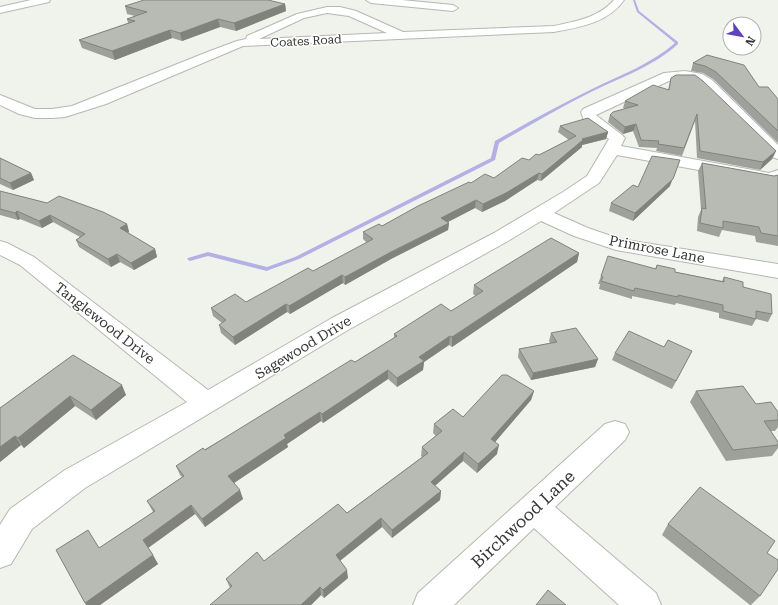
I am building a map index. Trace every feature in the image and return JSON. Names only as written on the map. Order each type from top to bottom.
[{"type":"street","points":[[0,10],[45,0]]},
{"type":"street","points":[[371,0],[454,3]]},
{"type":"street","name":"Coates Road","points":[[0,99],[24,111],[40,114],[63,112],[92,104],[213,53],[241,43],[554,29],[591,21],[613,9],[619,0]]},
{"type":"street","points":[[362,17],[386,1]]},
{"type":"street","points":[[241,43],[313,12],[339,10],[353,13],[402,36]]},
{"type":"street","points":[[778,154],[707,83],[697,77],[685,75],[669,76],[588,112],[589,117],[617,138],[612,149],[770,178],[778,175]]},
{"type":"street","name":"Sagewood Drive","points":[[0,553],[21,519],[75,479],[207,404],[340,324],[501,237],[540,214],[593,179],[612,149]]},
{"type":"street","name":"Primrose Lane","points":[[540,214],[581,232],[616,244],[778,270]]},
{"type":"street","name":"Tanglewood Drive","points":[[0,247],[27,261],[207,404]]},
{"type":"street","name":"Birchwood Lane","points":[[430,605],[535,509],[615,432]]},
{"type":"street","points":[[535,509],[644,605]]},
{"type":"building","points":[[144,0],[268,0],[285,4],[234,23],[218,19],[180,33],[170,30],[112,51],[79,40],[135,21],[127,19],[147,12],[125,6]]},
{"type":"building","points":[[707,55],[744,65],[759,87],[768,87],[778,99],[778,131],[716,72],[705,66],[693,63]]},
{"type":"building","points":[[676,75],[695,75],[703,81],[776,151],[763,162],[700,151],[697,114],[684,148],[658,144],[659,141],[641,140],[636,124],[625,127],[610,115],[613,112],[638,105],[625,101],[653,85],[669,90],[671,78]]},
{"type":"building","points":[[588,118],[608,132],[582,139],[583,140],[542,174],[539,173],[506,193],[483,204],[476,200],[441,218],[449,223],[345,277],[342,275],[289,306],[286,304],[233,337],[219,325],[226,320],[211,308],[235,294],[246,302],[308,268],[313,271],[373,239],[363,232],[379,224],[382,226],[418,206],[469,182],[471,183],[485,174],[494,178],[522,158],[529,160],[536,154],[539,155],[576,136],[560,126]]},
{"type":"building","points":[[652,156],[680,160],[673,179],[635,213],[611,203],[633,185],[638,187]]},
{"type":"building","points":[[0,158],[31,173],[10,183],[0,178]]},
{"type":"building","points":[[702,163],[774,176],[778,175],[778,236],[761,233],[759,227],[723,221],[723,228],[700,223],[702,208],[706,209]]},
{"type":"building","points":[[0,191],[47,203],[59,196],[103,212],[127,224],[120,228],[155,249],[131,263],[117,254],[108,259],[76,240],[85,234],[50,215],[39,221],[17,211],[15,213],[0,209]]},
{"type":"building","points":[[551,238],[579,253],[452,337],[450,336],[419,357],[424,361],[397,378],[388,370],[322,414],[320,412],[284,435],[286,438],[228,476],[240,490],[202,519],[191,505],[143,540],[153,555],[85,603],[56,550],[88,530],[99,548],[155,511],[147,501],[184,476],[176,466],[203,448],[205,450],[351,360],[355,362],[397,336],[394,334],[441,304],[451,311],[483,291],[474,285]]},
{"type":"building","points":[[608,256],[656,269],[657,265],[675,269],[675,272],[724,282],[724,277],[743,282],[743,287],[771,294],[772,314],[756,311],[756,319],[723,311],[723,305],[678,295],[678,297],[635,288],[634,291],[601,281],[603,277],[601,276]]},
{"type":"building","points":[[576,328],[598,359],[533,373],[519,349],[557,342],[551,333]]},
{"type":"building","points":[[629,331],[664,347],[668,340],[692,351],[676,381],[615,353]]},
{"type":"building","points":[[73,355],[122,385],[91,410],[70,396],[18,438],[15,436],[0,447],[0,408]]},
{"type":"building","points":[[502,375],[507,375],[534,391],[491,439],[499,445],[478,464],[464,452],[431,482],[441,491],[392,530],[381,518],[336,555],[347,570],[323,590],[320,587],[301,605],[210,605],[232,586],[226,579],[257,552],[264,561],[338,504],[347,513],[428,453],[422,447],[442,431],[434,424],[453,409],[463,417]]},
{"type":"building","points":[[743,386],[756,404],[771,402],[778,412],[778,420],[764,421],[778,442],[778,445],[733,450],[696,391]]},
{"type":"building","points":[[700,487],[775,541],[767,553],[778,560],[778,569],[760,596],[668,524]]},
{"type":"building","points":[[548,590],[566,605],[536,605]]},
{"type":"waterway","points":[[190,259],[208,254],[267,269],[297,258],[493,159],[497,142],[537,119],[643,66],[661,56],[677,43],[638,11],[634,0]]}]
